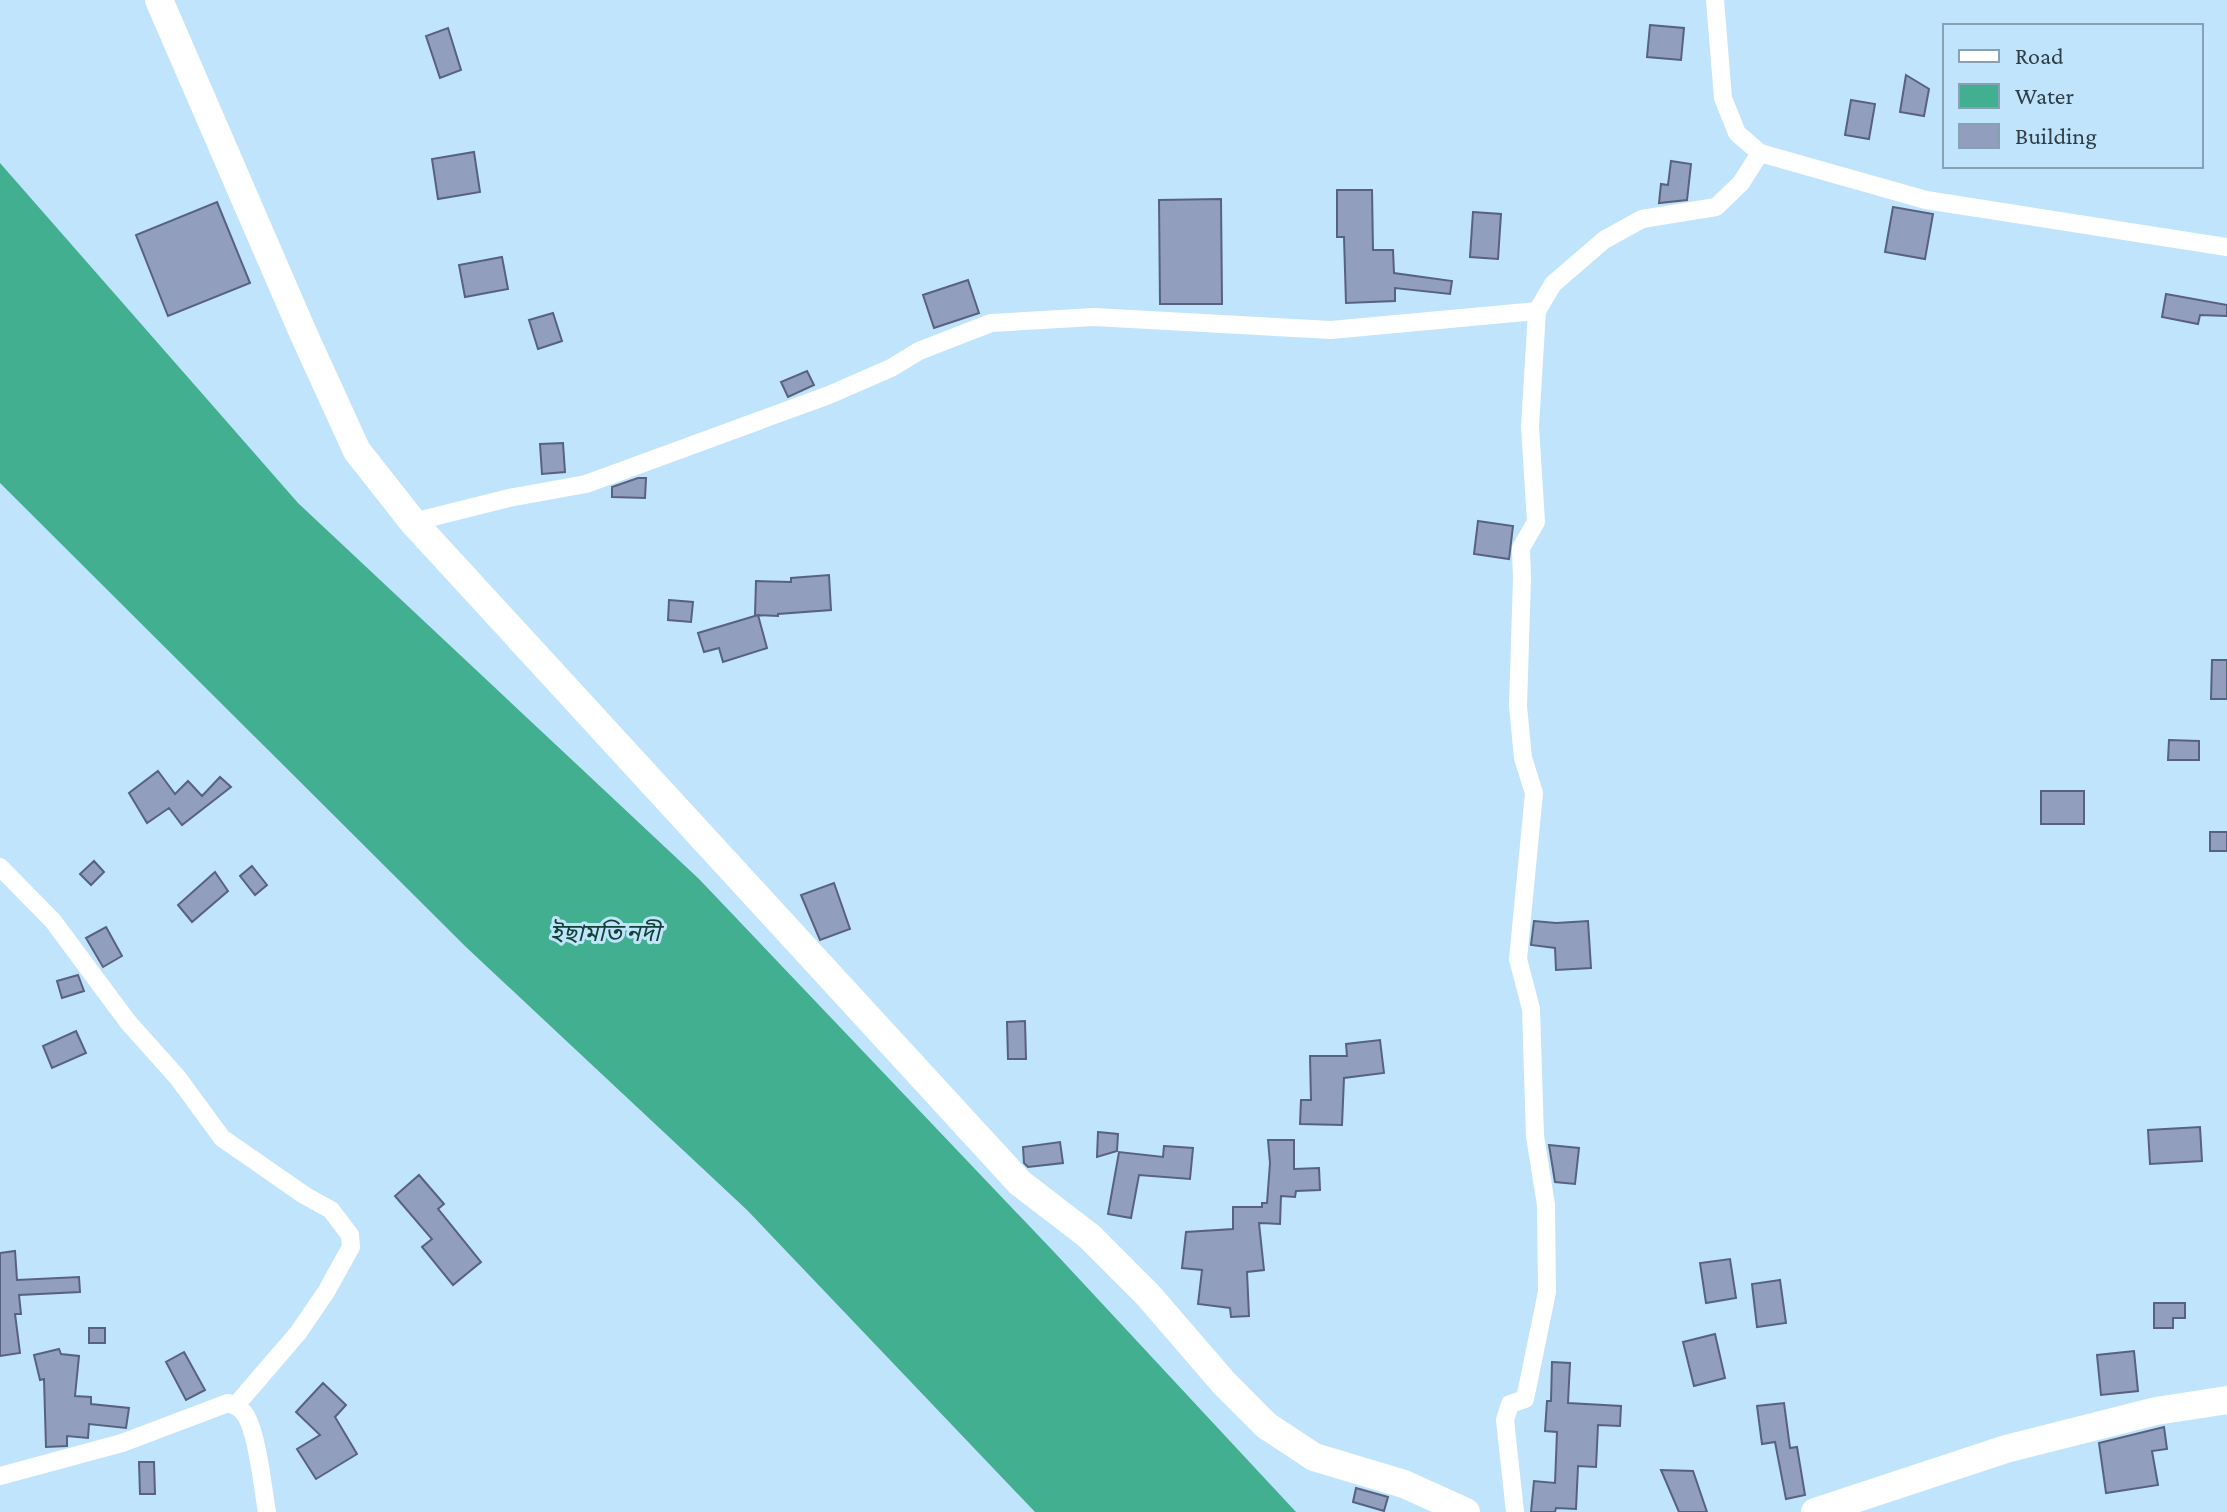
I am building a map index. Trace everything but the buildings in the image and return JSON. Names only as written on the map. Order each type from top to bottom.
[{"type":"main road","points":[[159,0],[357,451],[413,522],[1020,1183],[1089,1236],[1148,1295],[1223,1382],[1267,1426],[1314,1457],[1404,1484],[1466,1512]]},
{"type":"main road","points":[[1815,1512],[2006,1449],[2156,1411],[2227,1400]]},
{"type":"street","points":[[1715,0],[1723,98],[1737,133],[1760,153],[1926,200],[2227,247]]},
{"type":"street","points":[[1515,1512],[1505,1420],[1510,1404],[1525,1399],[1547,1292],[1546,1205],[1535,1136],[1531,1009],[1518,959],[1534,793],[1523,758],[1518,706],[1521,548],[1536,522],[1530,426],[1537,311],[1553,284],[1604,240],[1642,219],[1716,207],[1741,183],[1760,153]]},
{"type":"street","points":[[413,522],[509,498],[586,484],[829,395],[891,368],[919,351],[991,323],[1094,317],[1331,330],[1537,311]]},
{"type":"street","points":[[0,867],[53,921],[128,1022],[178,1078],[222,1138],[331,1210],[350,1235],[351,1247],[326,1292],[298,1333],[236,1405]]},
{"type":"street","points":[[0,1476],[122,1443],[228,1403],[236,1405],[246,1414],[267,1512]]},
{"type":"water","name":"ইছামতি নদী","points":[[0,163],[298,503],[699,879],[1296,1512],[1035,1512],[747,1210],[466,947],[0,483]]}]
